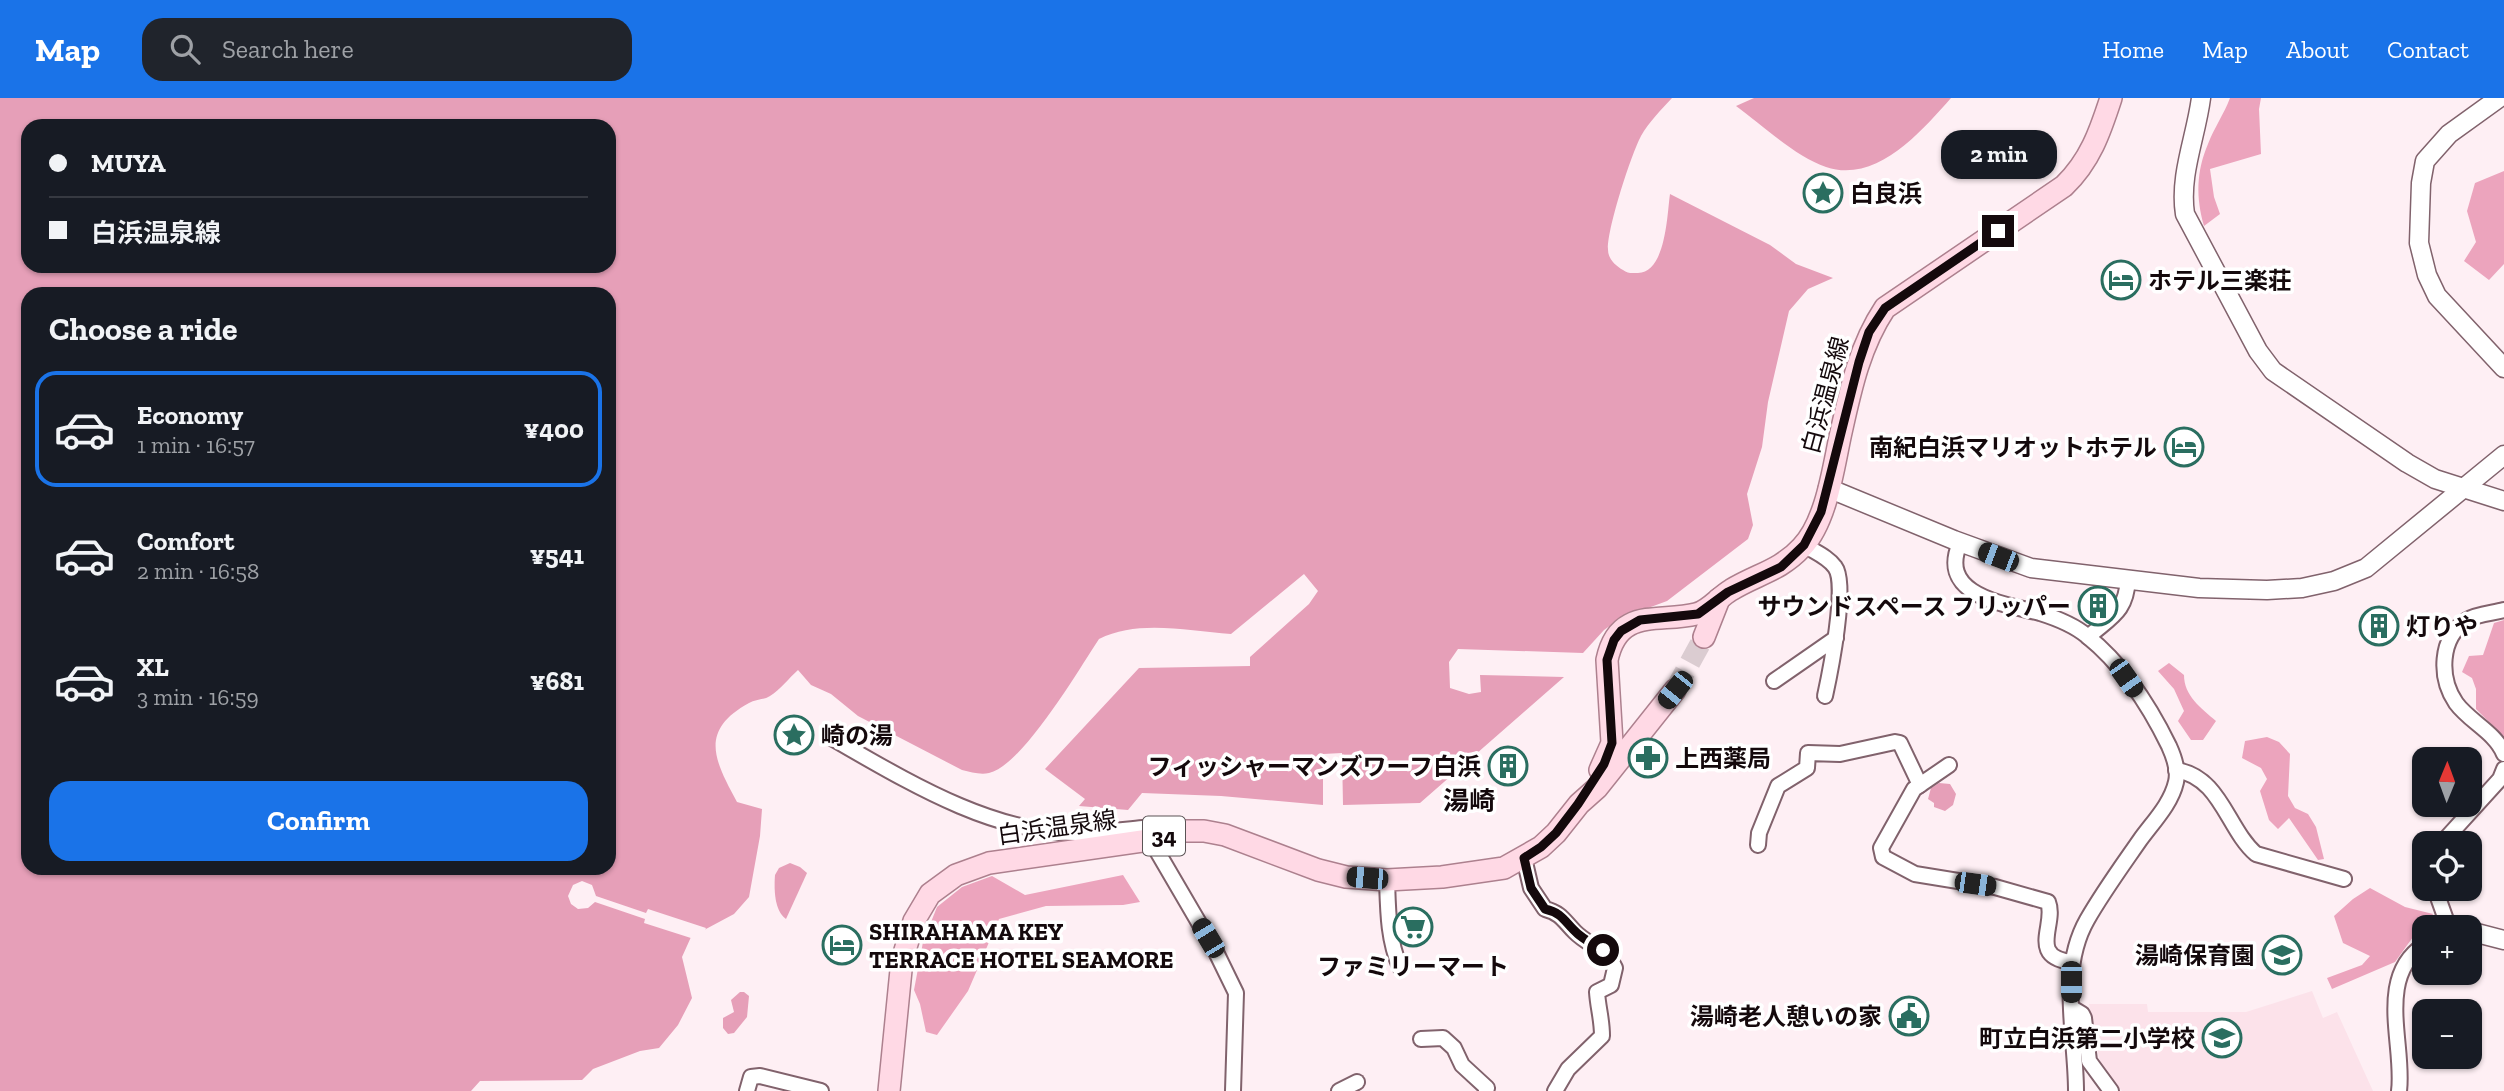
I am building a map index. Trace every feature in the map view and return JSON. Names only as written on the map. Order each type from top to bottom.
[{"type":"main road","name":"白浜温泉線","points":[[889,1091],[902,960],[914,921],[930,894],[956,874],[989,863],[1156,839],[1180,831],[1204,831],[1225,835],[1318,870],[1346,877],[1387,880],[1494,871],[1541,847],[1556,833],[1578,804],[1604,764],[1612,743],[1607,660],[1614,640],[1630,624],[1653,618],[1698,614],[1742,583],[1781,567],[1804,545],[1813,532],[1828,488],[1869,332],[1885,308],[2064,186],[2091,153],[2111,98]]},
{"type":"main road","points":[[1704,636],[1720,598]]},
{"type":"main road","name":"白浜温泉線","points":[[1578,804],[1597,788],[1675,690]]},
{"type":"street","points":[[2201,98],[2184,177],[2182,197],[2185,214],[2258,351],[2273,371],[2407,463],[2435,479],[2504,501]]},
{"type":"street","points":[[2499,98],[2449,134],[2426,161],[2421,183],[2420,243],[2427,275],[2437,296],[2504,368]]},
{"type":"street","points":[[1828,488],[1960,543],[2031,568],[2199,588],[2267,590],[2302,588],[2366,568],[2504,455]]},
{"type":"street","points":[[1960,543],[1955,554],[1957,574],[1973,591],[2006,606],[2052,617],[2078,629],[2088,637],[2126,678],[2150,711],[2169,746],[2176,770],[2176,781],[2163,808],[2089,917],[2071,962],[2076,1091]]},
{"type":"street","points":[[1804,545],[1827,559],[1837,569],[1839,583],[1836,638],[1825,696]]},
{"type":"street","points":[[2088,637],[2123,607],[2127,597],[2128,579]]},
{"type":"street","points":[[2504,610],[2468,620],[2453,635],[2444,656],[2445,682],[2458,705],[2500,745],[2504,754]]},
{"type":"street","points":[[1774,681],[1836,638]]},
{"type":"street","points":[[828,736],[948,801],[1008,822],[1075,833],[1153,829],[1157,850],[1216,952],[1236,993],[1233,1091]]},
{"type":"street","points":[[1758,845],[1759,833],[1778,786],[1807,768],[1808,753],[1840,754],[1900,743],[1920,785]]},
{"type":"street","points":[[1949,765],[1914,789],[1881,848],[1882,857],[1915,874],[1995,887],[2048,902],[2051,910],[2046,932],[2050,953],[2053,957],[2071,962]]},
{"type":"street","points":[[2453,831],[2500,779],[2504,769]]},
{"type":"street","points":[[2176,770],[2184,771],[2217,795],[2248,847],[2256,854],[2344,879]]},
{"type":"street","points":[[1524,858],[1531,888],[1545,909],[1556,911],[1564,917],[1574,931],[1603,950],[1615,968],[1611,985],[1597,992],[1602,1013],[1602,1036],[1568,1069],[1555,1091]]},
{"type":"street","points":[[1387,880],[1391,939],[1400,967]]},
{"type":"street","points":[[2482,934],[2504,940]]},
{"type":"street","points":[[2399,1091],[2396,1032],[2398,985],[2412,957]]},
{"type":"street","points":[[2072,1008],[2084,1018],[2090,1066],[2110,1091]]},
{"type":"street","points":[[1421,1039],[1443,1038],[1454,1048],[1462,1065],[1487,1088],[1486,1091]]},
{"type":"street","points":[[747,1091],[751,1077],[760,1076],[821,1091]]},
{"type":"street","points":[[1339,1091],[1357,1082]]},
{"type":"shaded area","points":[[0,98],[1672,98],[1644,131],[1631,159],[1609,240],[1608,253],[1613,262],[1632,273],[1647,270],[1654,263],[1663,241],[1670,194],[1770,245],[1796,264],[1833,278],[1808,289],[1789,311],[1768,402],[1762,447],[1747,494],[1753,525],[1748,539],[1667,601],[1621,618],[1604,630],[1583,653],[1458,649],[1449,662],[1450,688],[1469,694],[1481,692],[1480,675],[1564,677],[1420,803],[1343,805],[1342,753],[1323,754],[1323,805],[1221,796],[1142,793],[1128,810],[1079,806],[1085,799],[1045,769],[1139,668],[1250,666],[1250,657],[1309,604],[1318,591],[1304,574],[1231,634],[1147,628],[1130,629],[1099,639],[1033,735],[1003,766],[989,773],[962,770],[858,716],[831,694],[811,685],[798,670],[770,696],[752,702],[733,714],[717,736],[718,760],[737,802],[762,809],[760,836],[749,897],[734,914],[691,937],[682,957],[692,998],[678,1025],[659,1048],[640,1051],[593,1069],[582,1080],[480,1081],[471,1091],[0,1091]]},
{"type":"shaded area","points":[[1754,98],[1951,98],[1926,126],[1896,152],[1880,162],[1844,170],[1826,167],[1803,156],[1736,106]]},
{"type":"shaded area","points":[[2230,98],[2261,98],[2261,154],[2210,169],[2214,197],[2220,214],[2204,226],[2199,195],[2201,165],[2210,138]]},
{"type":"shaded area","points":[[2504,171],[2504,264],[2489,280],[2464,261],[2476,242],[2467,211],[2475,183]]},
{"type":"shaded area","points":[[2504,620],[2504,737],[2476,709],[2476,689],[2472,678],[2462,672],[2469,656],[2483,655],[2494,623]]},
{"type":"shaded area","points":[[2169,663],[2184,675],[2187,689],[2194,701],[2216,721],[2203,740],[2191,740],[2178,721],[2184,711],[2174,689],[2158,671]]},
{"type":"shaded area","points":[[2267,737],[2279,742],[2290,754],[2288,796],[2295,808],[2308,814],[2316,827],[2324,859],[2318,860],[2289,818],[2278,829],[2269,820],[2260,791],[2267,779],[2261,768],[2242,758],[2245,741]]},
{"type":"shaded area","points":[[1939,783],[1950,784],[1956,794],[1953,805],[1945,811],[1934,807],[1934,803],[1928,799],[1931,788]]},
{"type":"shaded area","points":[[790,863],[807,873],[786,919],[777,905],[775,875],[779,868]]},
{"type":"shaded area","points":[[1123,875],[1140,902],[1123,905],[1046,906],[999,919],[968,991],[937,1035],[926,1032],[914,990],[923,942],[937,907],[962,887],[992,876],[1025,895]]},
{"type":"shaded area","points":[[2370,888],[2405,907],[2433,914],[2412,915],[2412,938],[2395,962],[2332,989],[2327,978],[2362,965],[2370,956],[2343,943],[2334,916]]},
{"type":"shaded area","name":"町立白浜第二小学校","points":[[2312,991],[2323,1018],[2337,1012],[2373,1091],[2122,1091],[2106,1075],[2099,1058],[2089,1004],[2147,1004],[2148,1012],[2246,1012]]},
{"type":"shaded area","points":[[740,992],[749,996],[747,1017],[734,1033],[728,1034],[723,1028],[723,1018],[734,1012],[731,1000]]},
{"type":"pier","points":[[582,881],[592,885],[596,896],[646,913],[648,909],[706,928],[706,933],[694,939],[644,923],[645,919],[595,902],[588,908],[578,909],[571,904],[568,896],[573,885]]},
{"type":"tunnel","points":[[1675,690],[1704,637]]},
{"type":"place","name":"白良浜","points":[[1823,193]]},
{"type":"place","name":"ホテル三楽荘","points":[[2121,280]]},
{"type":"place","name":"南紀白浜マリオットホテル","points":[[2184,447]]},
{"type":"place","name":"サウンドスペース フリッパー","points":[[2098,606]]},
{"type":"place","name":"灯りや","points":[[2379,626]]},
{"type":"place","name":"崎の湯","points":[[794,735]]},
{"type":"place","name":"上西薬局","points":[[1648,758]]},
{"type":"place","name":"フィッシャーマンズワーフ白浜","points":[[1508,766]]},
{"type":"place","name":"ファミリーマート","points":[[1413,927]]},
{"type":"place","name":"SHIRAHAMA KEY TERRACE HOTEL SEAMORE","points":[[842,945]]},
{"type":"place","name":"湯崎保育園","points":[[2282,955]]},
{"type":"place","name":"湯崎老人憩いの家","points":[[1909,1016]]},
{"type":"place","name":"町立白浜第二小学校","points":[[2222,1038]]},
{"type":"district","name":"湯崎","points":[[1469,801]]},
{"type":"route","points":[[1603,950],[1574,931],[1556,911],[1545,909],[1531,888],[1524,858],[1556,833],[1604,764],[1612,743],[1607,673],[1609,649],[1621,631],[1630,624],[1653,618],[1698,614],[1742,583],[1781,567],[1804,545],[1821,512],[1869,332],[1885,308],[1998,231]]}]
